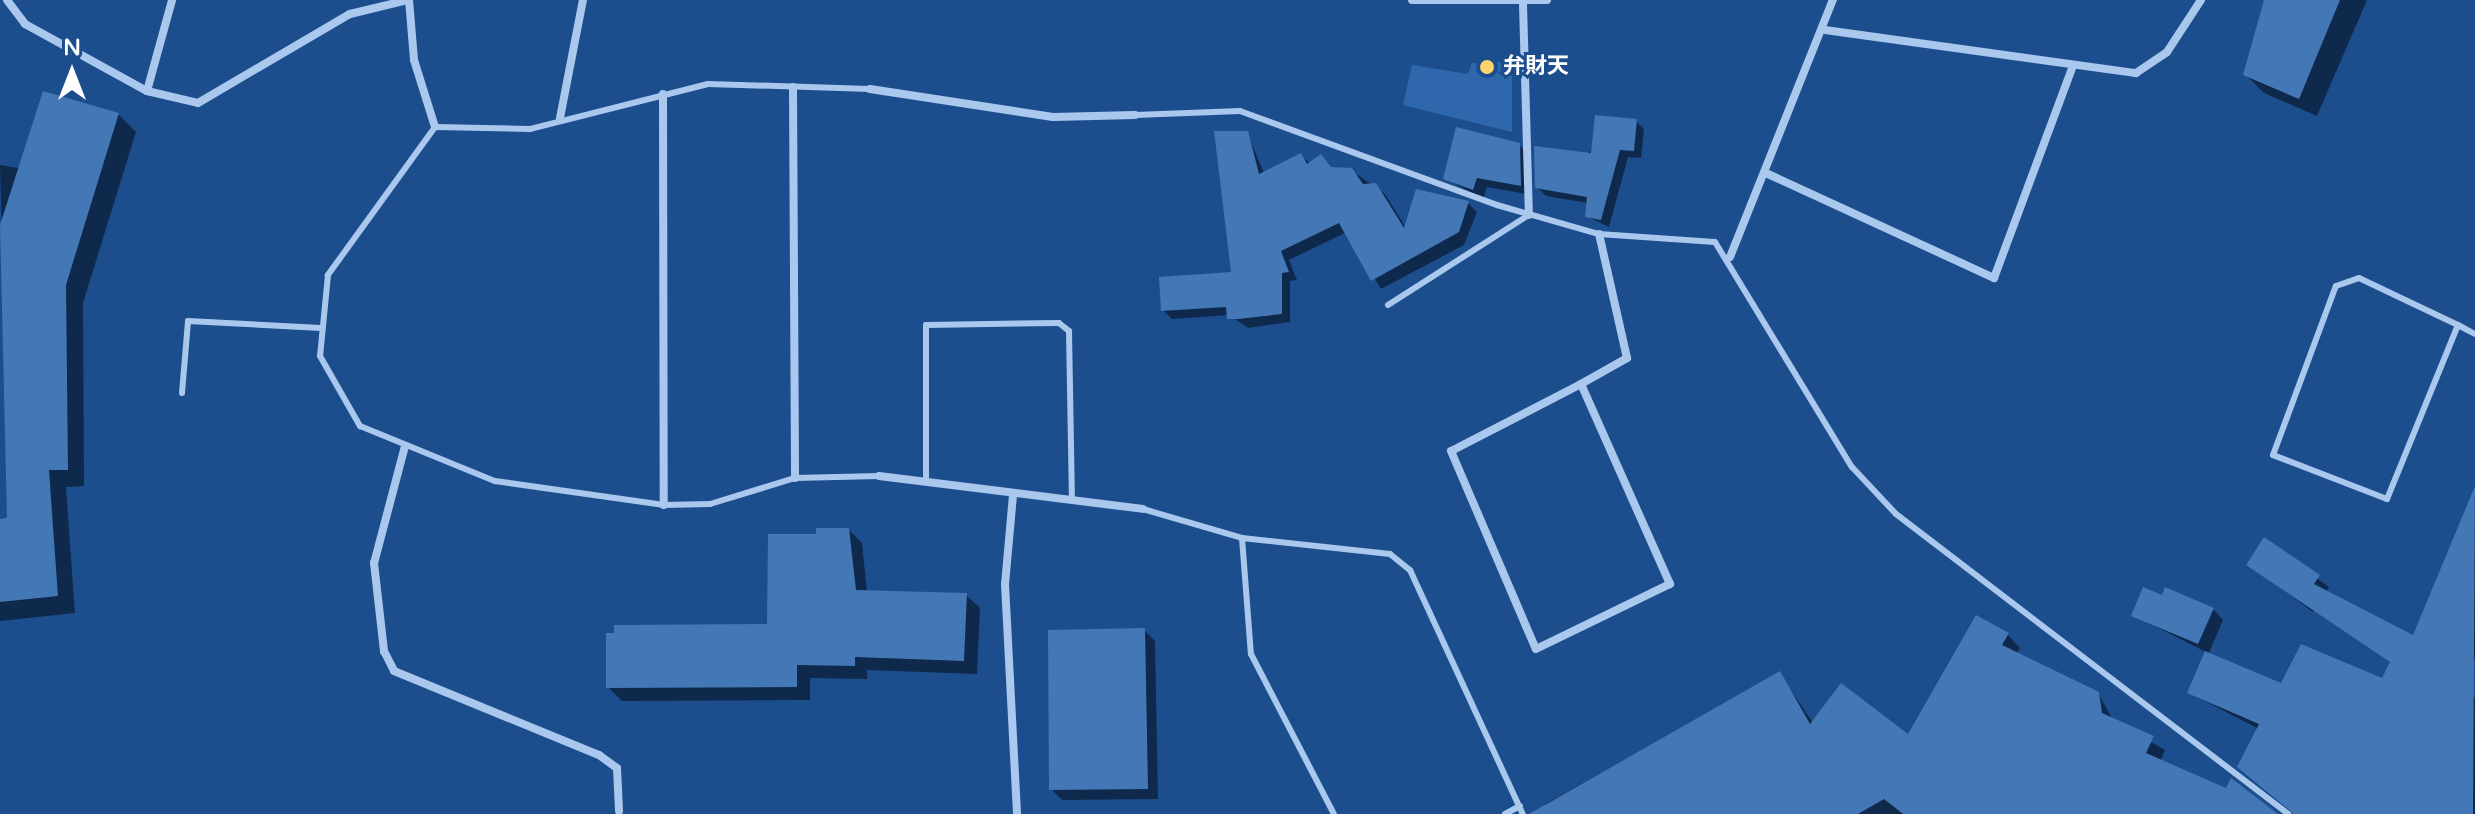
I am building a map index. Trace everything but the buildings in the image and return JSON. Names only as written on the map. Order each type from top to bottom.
[{"type":"street","points":[[7,0],[25,24],[147,91],[198,103],[350,14],[408,0],[414,60],[435,127]]},
{"type":"street","points":[[147,91],[172,0]]},
{"type":"street","points":[[560,118],[583,0]]},
{"type":"street","points":[[1412,0],[1523,4],[1547,0]]},
{"type":"street","points":[[1730,257],[1768,174],[1825,30],[1833,0]]},
{"type":"street","points":[[1825,30],[2072,68],[2136,73],[2167,52],[2201,0]]},
{"type":"street","points":[[1523,4],[1529,215]]},
{"type":"street","points":[[1768,174],[1994,278],[2072,68]]},
{"type":"street","points":[[793,87],[795,478]]},
{"type":"street","points":[[870,89],[1053,117],[1135,115]]},
{"type":"street","points":[[663,94],[664,505]]},
{"type":"street","points":[[1581,384],[1670,584],[1536,649],[1451,451],[1627,358],[1599,234]]},
{"type":"street","points":[[405,446],[374,563],[384,651],[394,671],[599,755],[617,768],[619,811]]},
{"type":"street","points":[[879,476],[926,477],[1013,495],[1143,509]]},
{"type":"street","points":[[1013,495],[1005,584],[1017,814]]},
{"type":"lane","points":[[870,89],[708,84],[560,118],[530,129],[435,127],[328,275],[320,356],[360,426],[495,481],[664,505],[710,504],[795,478],[879,476]]},
{"type":"lane","points":[[1135,115],[1240,111],[1529,215],[1599,234],[1715,242],[1730,257],[1852,467],[1896,514],[2288,814]]},
{"type":"lane","points":[[1388,305],[1529,215]]},
{"type":"lane","points":[[2458,325],[2387,499],[2273,455],[2336,286],[2359,278],[2458,325],[2475,334]]},
{"type":"lane","points":[[182,393],[188,321],[321,328]]},
{"type":"lane","points":[[926,477],[926,325],[1059,323],[1069,331],[1072,499]]},
{"type":"lane","points":[[1143,509],[1242,538],[1390,554],[1410,570],[1523,814]]},
{"type":"lane","points":[[1242,538],[1251,654],[1334,814]]},
{"type":"lane","points":[[1505,814],[1520,806]]},
{"type":"shaded area","points":[[1501,62],[1502,75],[1512,76],[1512,132],[1403,105],[1412,65],[1468,74],[1472,63]]},
{"type":"place","name":"弁財天","points":[[1487,67]]}]
